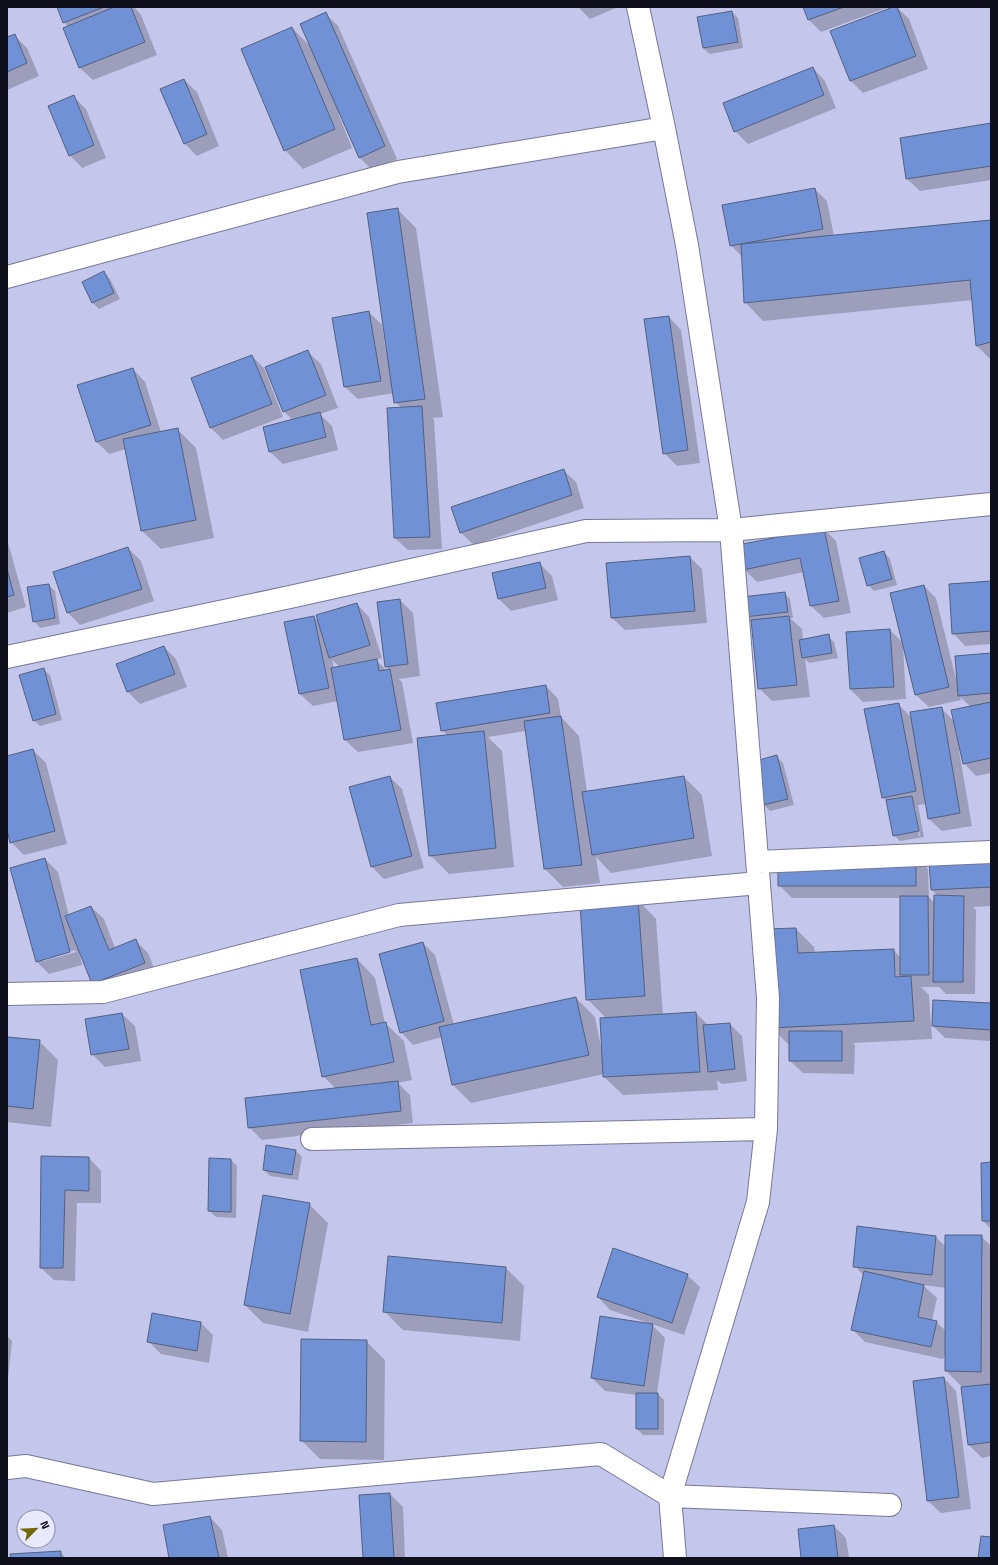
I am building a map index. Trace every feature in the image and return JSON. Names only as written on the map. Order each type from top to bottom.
[{"type":"street","points":[[638,7],[687,245],[731,530],[768,998],[766,1129],[758,1202],[670,1496],[675,1558]]},
{"type":"street","points":[[7,277],[398,172],[664,128]]},
{"type":"street","points":[[7,657],[290,598],[586,531],[731,530],[991,504]]},
{"type":"street","points":[[7,994],[103,992],[399,915],[758,873],[991,852]]},
{"type":"street","points":[[312,1139],[766,1129]]},
{"type":"street","points":[[7,1468],[26,1466],[153,1494],[601,1454],[670,1496],[890,1505]]},
{"type":"building","points":[[57,7],[104,7],[63,23]]},
{"type":"building","points":[[114,7],[131,7],[145,42],[79,68],[63,28]]},
{"type":"building","points":[[803,7],[844,7],[808,20]]},
{"type":"building","points":[[893,7],[897,7],[916,56],[850,81],[830,31]]},
{"type":"building","points":[[732,11],[738,42],[703,48],[697,17]]},
{"type":"building","points":[[326,12],[385,146],[359,158],[300,24]]},
{"type":"building","points":[[292,27],[335,129],[284,151],[241,49]]},
{"type":"building","points":[[15,34],[27,63],[7,72],[7,37]]},
{"type":"building","points":[[813,67],[824,95],[734,132],[723,103]]},
{"type":"building","points":[[184,79],[207,134],[184,144],[160,89]]},
{"type":"building","points":[[74,95],[94,145],[69,156],[48,106]]},
{"type":"building","points":[[991,123],[991,166],[906,179],[900,138]]},
{"type":"building","points":[[815,188],[823,229],[730,246],[722,205]]},
{"type":"building","points":[[398,208],[425,399],[394,403],[367,213]]},
{"type":"building","points":[[991,220],[991,342],[976,346],[970,280],[744,303],[741,244]]},
{"type":"building","points":[[104,271],[114,293],[92,303],[82,282]]},
{"type":"building","points":[[369,311],[381,381],[344,387],[332,318]]},
{"type":"building","points":[[669,316],[688,450],[663,454],[644,319]]},
{"type":"building","points":[[308,350],[326,395],[283,412],[265,367]]},
{"type":"building","points":[[252,355],[272,404],[210,428],[191,378]]},
{"type":"building","points":[[133,368],[151,425],[96,442],[77,385]]},
{"type":"building","points":[[422,406],[430,537],[394,538],[387,408]]},
{"type":"building","points":[[320,412],[326,437],[269,452],[263,427]]},
{"type":"building","points":[[178,428],[196,520],[141,531],[123,439]]},
{"type":"building","points":[[564,469],[572,495],[460,533],[451,507]]},
{"type":"building","points":[[824,528],[839,601],[810,606],[800,558],[743,570],[738,545]]},
{"type":"building","points":[[128,547],[142,589],[67,613],[53,572]]},
{"type":"building","points":[[884,551],[892,579],[867,586],[859,558]]},
{"type":"building","points":[[690,556],[695,611],[611,618],[606,563]]},
{"type":"building","points":[[540,562],[546,588],[498,599],[492,573]]},
{"type":"building","points":[[7,569],[14,595],[7,597]]},
{"type":"building","points":[[991,581],[991,631],[952,634],[949,584]]},
{"type":"building","points":[[49,584],[55,618],[33,622],[27,587]]},
{"type":"building","points":[[924,585],[949,687],[915,695],[890,593]]},
{"type":"building","points":[[785,592],[788,612],[745,617],[742,597]]},
{"type":"building","points":[[400,599],[408,664],[385,667],[377,602]]},
{"type":"building","points":[[357,603],[370,645],[329,658],[316,615]]},
{"type":"building","points":[[314,616],[329,688],[299,694],[284,622]]},
{"type":"building","points":[[789,616],[797,685],[758,689],[751,620]]},
{"type":"building","points":[[890,629],[894,687],[850,689],[846,632]]},
{"type":"building","points":[[829,634],[832,653],[802,658],[799,640]]},
{"type":"building","points":[[164,646],[175,674],[127,692],[116,664]]},
{"type":"building","points":[[991,653],[991,693],[958,696],[955,656]]},
{"type":"building","points":[[377,659],[379,671],[390,669],[401,730],[344,740],[331,668]]},
{"type":"building","points":[[44,668],[56,714],[33,721],[19,675]]},
{"type":"building","points":[[546,685],[550,713],[441,731],[436,703]]},
{"type":"building","points":[[991,702],[991,758],[963,764],[951,710]]},
{"type":"building","points":[[899,703],[916,791],[882,798],[864,709]]},
{"type":"building","points":[[942,707],[960,813],[928,819],[910,712]]},
{"type":"building","points":[[561,716],[582,865],[544,869],[524,721]]},
{"type":"building","points":[[484,731],[496,848],[429,856],[417,738]]},
{"type":"building","points":[[33,749],[55,831],[10,843],[7,830],[7,756]]},
{"type":"building","points":[[777,755],[788,799],[763,805],[752,762]]},
{"type":"building","points":[[390,776],[412,856],[371,867],[349,787]]},
{"type":"building","points":[[684,776],[694,838],[592,855],[582,792]]},
{"type":"building","points":[[912,796],[919,831],[893,836],[886,800]]},
{"type":"building","points":[[778,855],[916,855],[916,886],[778,886]]},
{"type":"building","points":[[991,857],[991,887],[931,890],[929,861]]},
{"type":"building","points":[[45,858],[70,952],[36,962],[10,868]]},
{"type":"building","points":[[934,895],[964,896],[963,982],[933,982]]},
{"type":"building","points":[[900,896],[928,896],[929,975],[900,975]]},
{"type":"building","points":[[638,899],[645,996],[586,1000],[580,903]]},
{"type":"building","points":[[91,906],[109,950],[136,939],[145,963],[92,984],[65,916]]},
{"type":"building","points":[[796,928],[798,953],[894,949],[895,977],[911,976],[914,1021],[771,1028],[765,929]]},
{"type":"building","points":[[423,942],[444,1021],[400,1033],[379,954]]},
{"type":"building","points":[[357,958],[371,1025],[386,1022],[394,1062],[322,1077],[300,970]]},
{"type":"building","points":[[576,997],[589,1055],[452,1085],[439,1027]]},
{"type":"building","points":[[933,1000],[991,1003],[991,1030],[932,1026]]},
{"type":"building","points":[[696,1012],[700,1072],[603,1077],[600,1018]]},
{"type":"building","points":[[122,1013],[129,1049],[91,1055],[85,1019]]},
{"type":"building","points":[[730,1023],[735,1069],[708,1072],[703,1025]]},
{"type":"building","points":[[789,1031],[842,1031],[842,1061],[789,1061]]},
{"type":"building","points":[[7,1037],[40,1040],[33,1109],[7,1106]]},
{"type":"building","points":[[398,1081],[401,1111],[248,1128],[245,1098]]},
{"type":"building","points":[[266,1145],[296,1150],[292,1175],[263,1170]]},
{"type":"building","points":[[41,1156],[89,1157],[89,1191],[65,1190],[63,1268],[40,1268]]},
{"type":"building","points":[[209,1158],[231,1159],[231,1212],[208,1211]]},
{"type":"building","points":[[991,1162],[991,1221],[982,1221],[981,1163]]},
{"type":"building","points":[[263,1195],[310,1203],[290,1314],[244,1305]]},
{"type":"building","points":[[857,1226],[936,1236],[932,1275],[853,1267]]},
{"type":"building","points":[[945,1235],[982,1235],[981,1372],[945,1371]]},
{"type":"building","points":[[613,1248],[688,1274],[672,1323],[597,1297]]},
{"type":"building","points":[[388,1256],[506,1267],[502,1323],[383,1312]]},
{"type":"building","points":[[864,1271],[924,1285],[918,1317],[937,1321],[931,1347],[851,1330]]},
{"type":"building","points":[[152,1313],[201,1322],[197,1351],[147,1342]]},
{"type":"building","points":[[600,1316],[653,1324],[644,1386],[591,1378]]},
{"type":"building","points":[[301,1339],[367,1340],[366,1442],[300,1441]]},
{"type":"building","points":[[944,1377],[959,1497],[927,1501],[913,1381]]},
{"type":"building","points":[[991,1384],[991,1442],[968,1445],[961,1387]]},
{"type":"building","points":[[636,1393],[658,1393],[658,1429],[636,1429]]},
{"type":"building","points":[[390,1493],[394,1558],[363,1558],[359,1495]]},
{"type":"building","points":[[210,1516],[219,1558],[169,1558],[163,1525]]},
{"type":"building","points":[[834,1525],[838,1558],[801,1558],[798,1529]]},
{"type":"building","points":[[981,1536],[991,1537],[991,1558],[978,1558]]},
{"type":"building","points":[[61,1551],[61,1558],[11,1558],[10,1554]]}]
